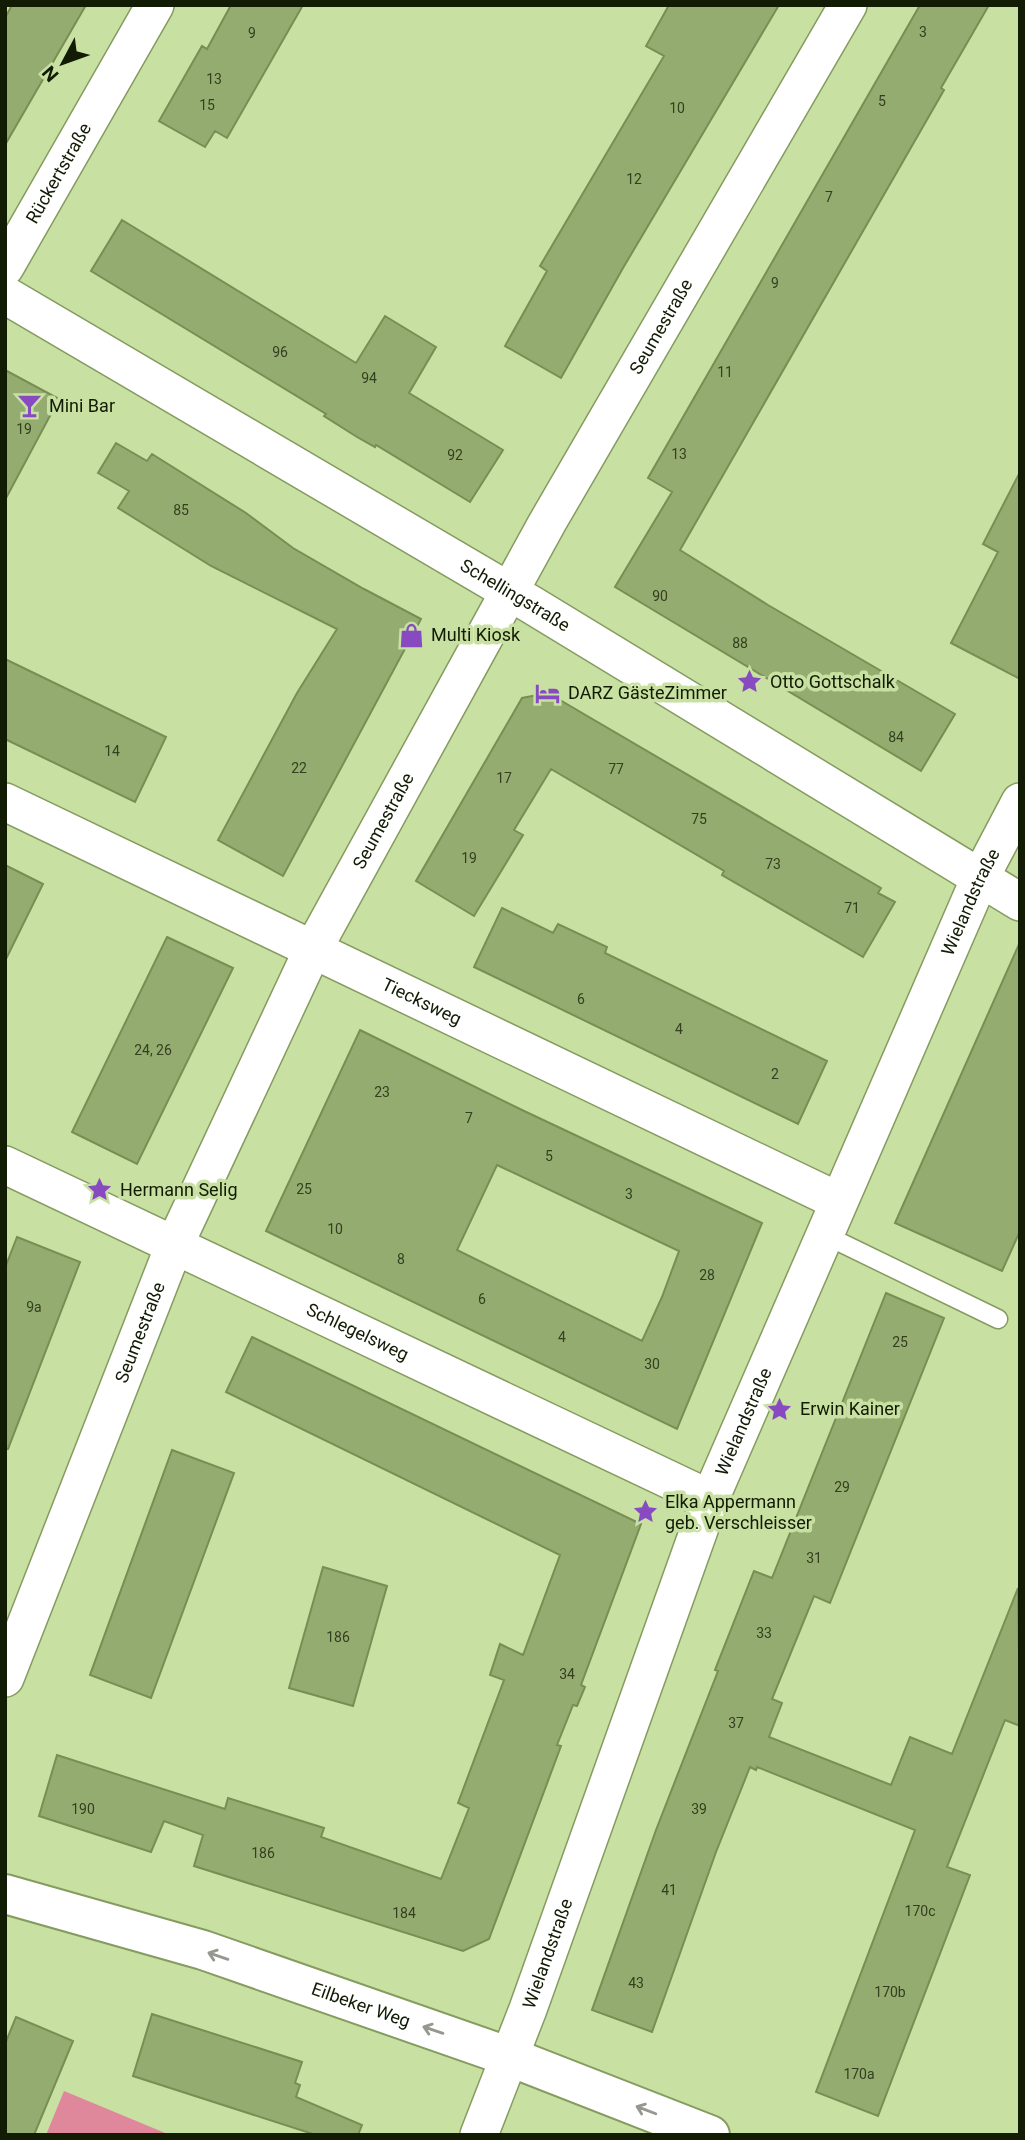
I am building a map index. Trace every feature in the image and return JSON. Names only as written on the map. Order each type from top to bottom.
[{"type":"street","name":"Rückertstraße","points":[[5,267],[155,5]]},
{"type":"street","name":"Seumestraße","points":[[5,1678],[174,1246],[312,951],[547,523],[848,5]]},
{"type":"street","name":"Schellingstraße","points":[[5,295],[510,593],[1020,902]]},
{"type":"street","name":"Tiecksweg","points":[[5,802],[838,1201]]},
{"type":"street","name":"Wielandstraße","points":[[479,2135],[510,2057],[710,1499],[980,878],[1020,802]]},
{"type":"street","name":"Schlegelsweg","points":[[5,1165],[710,1499]]},
{"type":"street","name":"Eilbeker Weg","points":[[5,1894],[203,1950],[510,2057],[710,2135]]},
{"type":"lane","points":[[825,1235],[998,1319]]},
{"type":"shaded area","points":[[64,2091],[170,2135],[46,2135]]},
{"type":"building","points":[[12,5],[86,5],[5,145],[5,18]]},
{"type":"building","points":[[231,5],[303,5],[227,138],[215,131],[205,147],[159,121],[202,46],[207,49]]},
{"type":"building","points":[[669,5],[779,5],[561,378],[505,346],[547,271],[540,266],[664,56],[646,46]]},
{"type":"building","points":[[920,5],[989,5],[941,88],[944,90],[680,550],[768,605],[955,714],[921,771],[615,587],[672,492],[648,478]]},
{"type":"building","points":[[122,220],[356,363],[385,316],[436,347],[409,393],[503,450],[470,502],[376,445],[375,447],[357,437],[324,416],[326,414],[91,271]]},
{"type":"building","points":[[5,370],[59,399],[5,500]]},
{"type":"building","points":[[116,443],[147,461],[152,454],[246,513],[293,548],[421,619],[283,876],[218,840],[297,693],[337,629],[211,566],[118,508],[129,491],[98,473]]},
{"type":"building","points":[[1020,472],[1020,679],[951,643],[998,552],[983,544]]},
{"type":"building","points":[[5,659],[166,737],[135,802],[5,739]]},
{"type":"building","points":[[548,693],[881,888],[878,893],[895,902],[863,957],[722,875],[724,871],[551,769],[514,830],[523,835],[474,916],[416,881],[522,698]]},
{"type":"building","points":[[5,865],[43,884],[5,961]]},
{"type":"building","points":[[502,908],[553,933],[558,924],[607,947],[605,953],[827,1061],[798,1124],[474,967]]},
{"type":"building","points":[[167,937],[233,968],[137,1164],[72,1132]]},
{"type":"building","points":[[1020,942],[1020,1231],[1002,1271],[895,1223]]},
{"type":"building","points":[[360,1030],[762,1223],[677,1429],[266,1231]],"holes":[[[497,1165],[679,1251],[642,1341],[457,1250]]]},
{"type":"building","points":[[17,1237],[80,1262],[8,1449],[5,1449],[5,1268]]},
{"type":"building","points":[[886,1293],[944,1318],[830,1603],[814,1596],[772,1699],[782,1703],[769,1737],[891,1785],[910,1737],[952,1754],[1018,1588],[1020,1726],[1005,1720],[947,1867],[970,1875],[878,2116],[816,2092],[915,1830],[757,1767],[756,1770],[750,1767],[716,1852],[652,2032],[592,2010],[656,1830],[718,1671],[715,1670],[754,1571],[772,1578]]},
{"type":"building","points":[[252,1337],[641,1524],[581,1685],[585,1687],[577,1706],[573,1705],[557,1745],[561,1746],[489,1939],[463,1951],[194,1866],[203,1835],[164,1821],[151,1852],[39,1816],[57,1755],[225,1809],[228,1798],[324,1828],[321,1837],[441,1879],[469,1808],[458,1803],[504,1680],[490,1675],[500,1644],[523,1655],[560,1555],[226,1392]]},
{"type":"building","points":[[172,1450],[234,1473],[151,1698],[90,1675]]},
{"type":"building","points":[[323,1567],[387,1586],[353,1706],[289,1688]]},
{"type":"building","points":[[152,2014],[302,2062],[295,2083],[300,2085],[296,2097],[362,2125],[358,2135],[316,2135],[133,2076]]},
{"type":"building","points":[[16,2017],[73,2041],[34,2135],[5,2135],[5,2044]]},
{"type":"place","name":"Mini Bar","points":[[29,406]]},
{"type":"place","name":"Multi Kiosk","points":[[411,635]]},
{"type":"place","name":"Otto Gottschalk","points":[[750,682]]},
{"type":"place","name":"DARZ GästeZimmer","points":[[548,693]]},
{"type":"place","name":"Hermann Selig","points":[[100,1190]]},
{"type":"place","name":"Erwin Kainer","points":[[780,1409]]},
{"type":"place","name":"Elka Appermann geb. Verschleisser","points":[[645,1512]]}]
